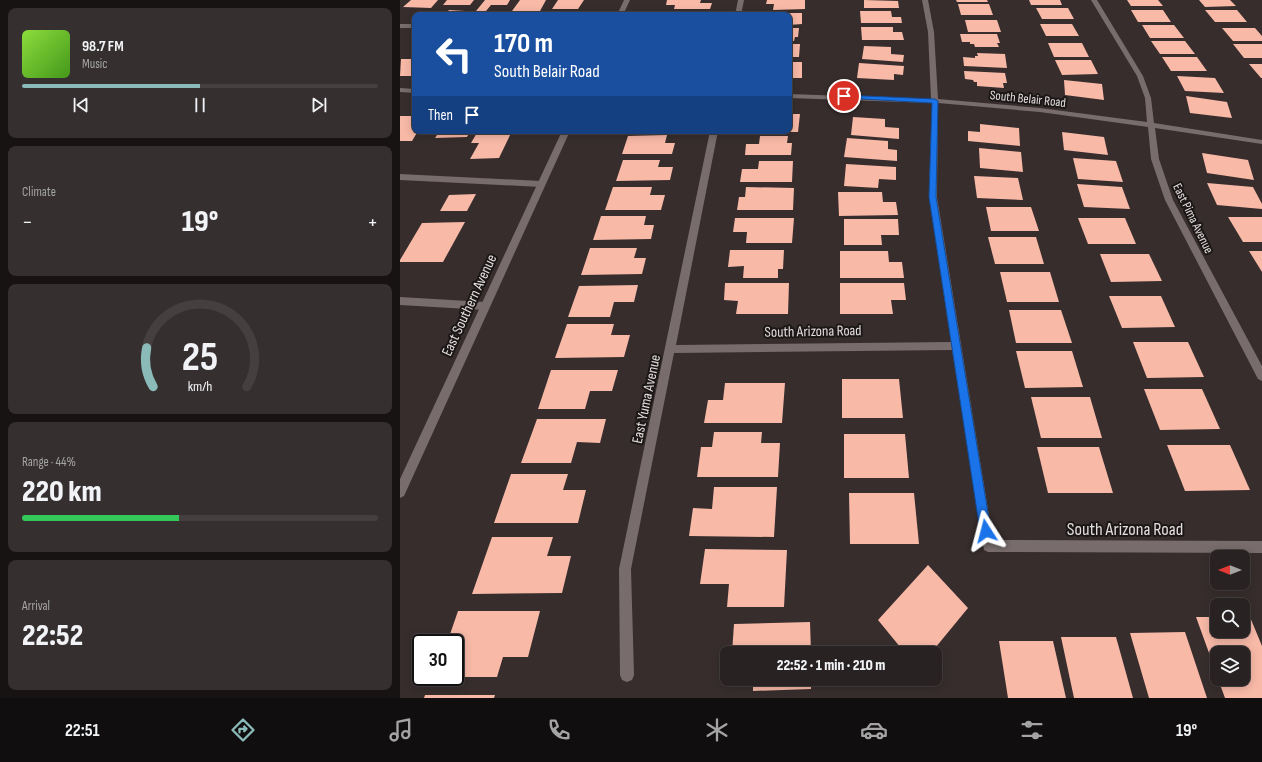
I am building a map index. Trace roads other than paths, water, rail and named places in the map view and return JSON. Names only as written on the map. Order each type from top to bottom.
[{"type":"street","points":[[621,12],[627,0]]},
{"type":"street","points":[[739,12],[741,0]]},
{"type":"street","points":[[926,0],[932,32],[935,101],[933,197],[956,346]]},
{"type":"street","name":"East Pima Avenue","points":[[1094,0],[1140,76],[1148,98],[1155,159],[1169,200],[1262,376]]},
{"type":"street","points":[[400,26],[412,26]]},
{"type":"street","points":[[400,90],[412,91]]},
{"type":"street","name":"South Belair Road","points":[[792,96],[858,97],[935,101],[1041,110],[1262,142]]},
{"type":"street","name":"East Southern Avenue","points":[[402,485],[565,134]]},
{"type":"street","name":"East Yuma Avenue","points":[[627,675],[625,569],[671,349],[713,134]]},
{"type":"street","points":[[400,177],[541,184]]},
{"type":"street","points":[[400,301],[485,306]]},
{"type":"street","name":"South Arizona Road","points":[[671,349],[956,346],[988,546],[1262,547]]}]
